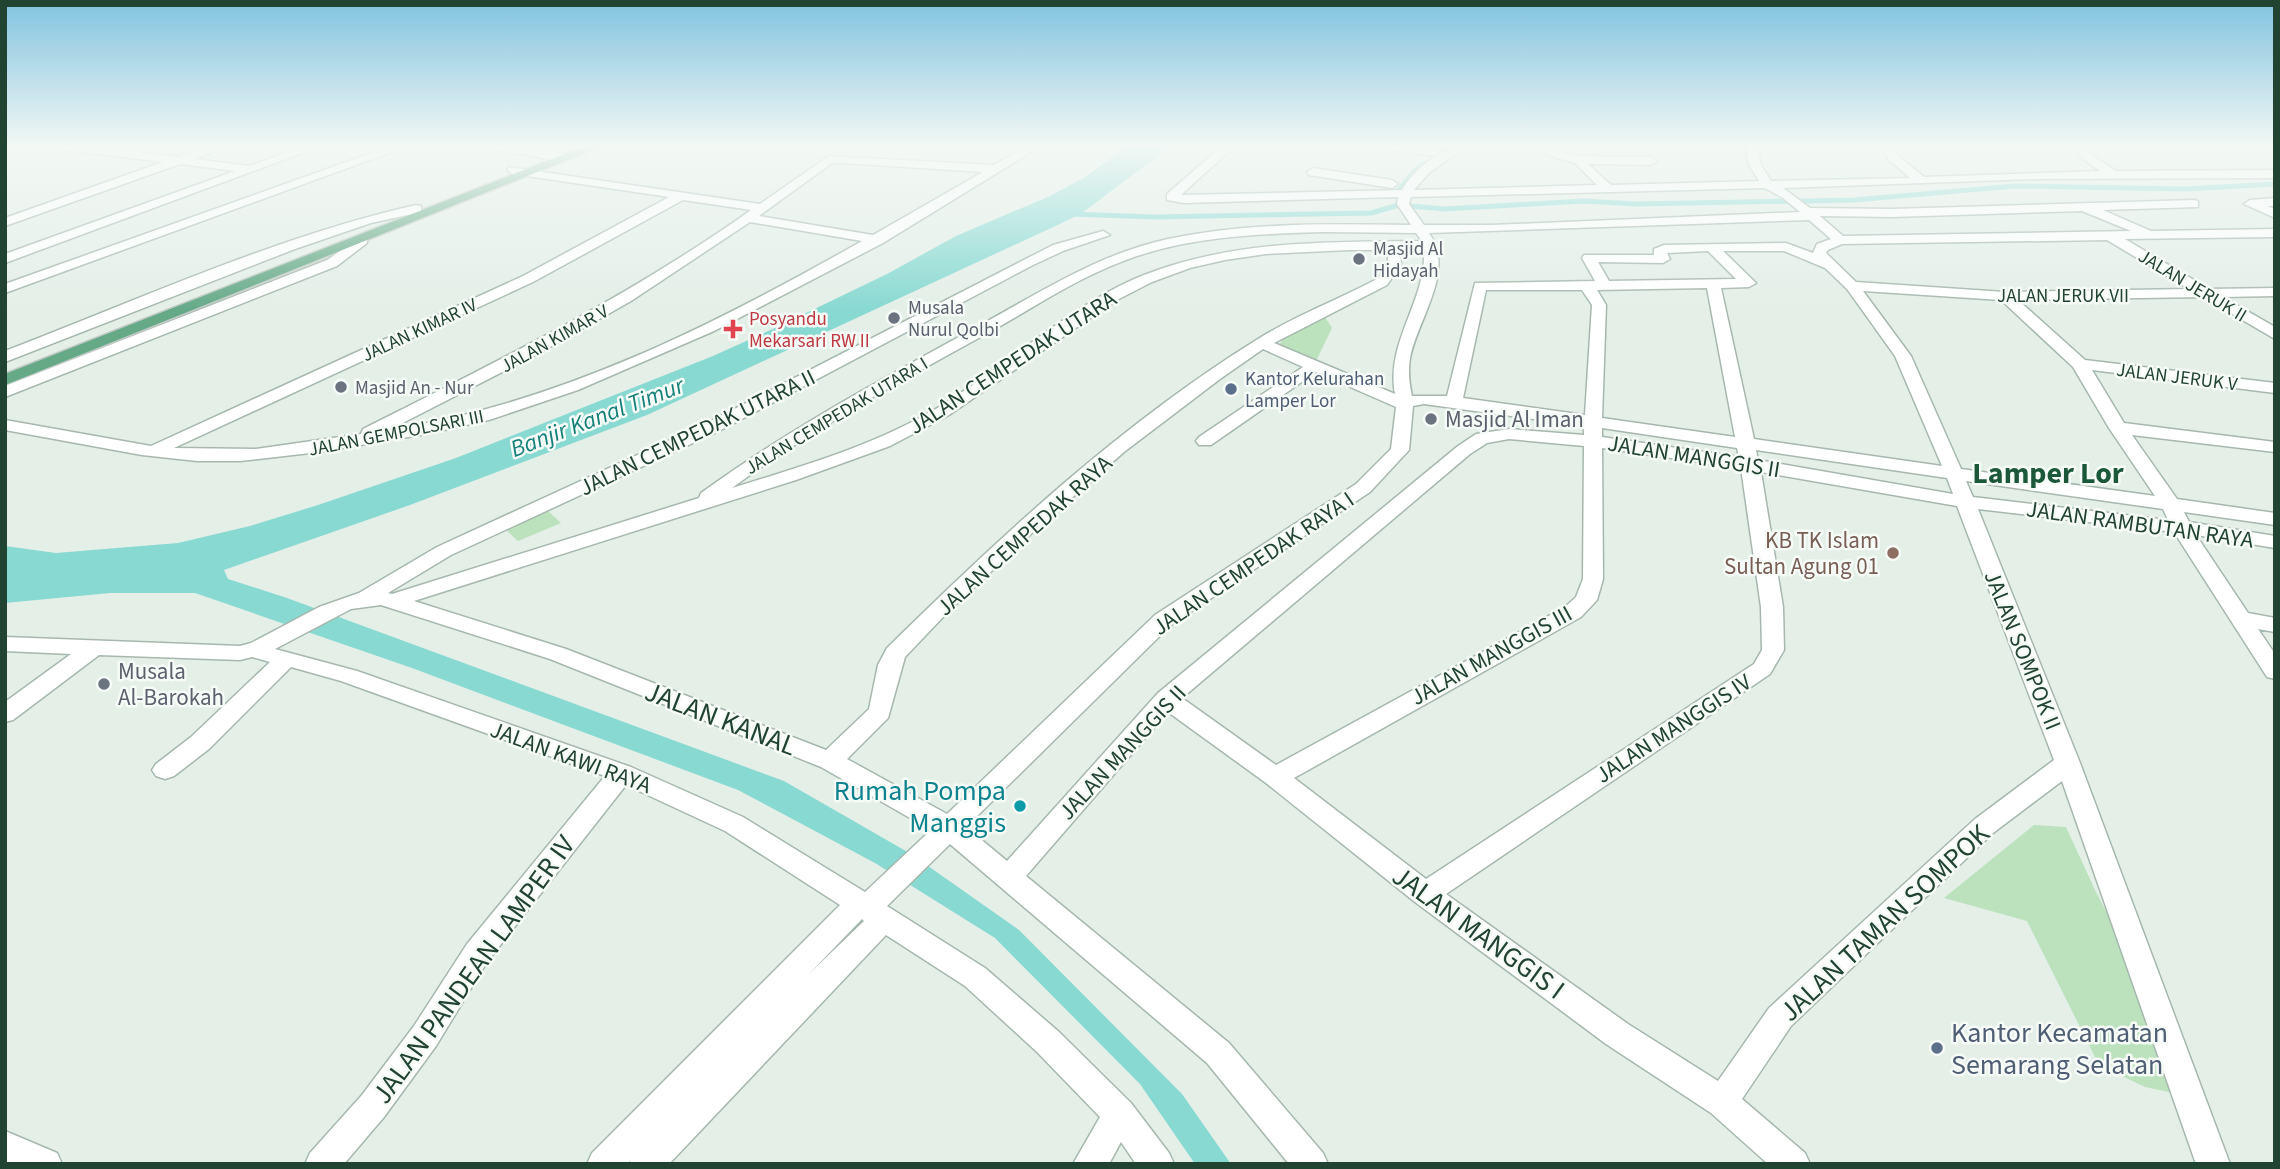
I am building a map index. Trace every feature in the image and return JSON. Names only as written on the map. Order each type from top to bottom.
[{"type":"main road","points":[[5,369],[437,201]]},
{"type":"main road","points":[[5,380],[460,201]]},
{"type":"street","points":[[5,222],[66,201]]},
{"type":"street","points":[[5,259],[167,201]]},
{"type":"street","points":[[5,289],[252,201]]},
{"type":"street","name":"JALAN KIMAR IV","points":[[154,451],[528,279],[672,201]]},
{"type":"street","points":[[706,201],[762,208],[773,201]]},
{"type":"street","points":[[748,218],[878,240],[944,201]]},
{"type":"street","points":[[1405,201],[1430,245]]},
{"type":"street","points":[[1792,201],[1840,240]]},
{"type":"street","points":[[2275,202],[2250,204],[2275,214]]},
{"type":"street","name":"JALAN CEMPEDAK UTARA I","points":[[698,504],[742,470],[836,411],[1096,265],[1162,244],[1226,234],[1295,230],[1416,224],[1479,229],[1659,220],[1802,207],[1892,214],[2194,204]]},
{"type":"street","name":"JALAN KIMAR V","points":[[352,441],[539,347],[626,298],[762,208]]},
{"type":"street","points":[[2084,208],[2151,236]]},
{"type":"street","points":[[5,357],[226,270],[345,227],[416,209]]},
{"type":"street","points":[[1827,264],[1819,254],[1822,247],[1840,240],[2275,233]]},
{"type":"street","name":"JALAN CEMPEDAK UTARA II","points":[[367,597],[444,551],[713,428],[1026,263],[1058,248],[1103,235]]},
{"type":"street","name":"JALAN JERUK II","points":[[2111,236],[2275,334]]},
{"type":"street","points":[[5,392],[332,263],[362,240]]},
{"type":"street","name":"JALAN GEMPOLSARI III","points":[[5,425],[154,451],[190,455],[247,455],[462,422],[565,390],[651,355],[878,240]]},
{"type":"street","name":"JALAN CEMPEDAK UTARA","points":[[396,600],[765,485],[886,441],[948,408],[1111,297],[1173,270],[1252,252],[1329,245],[1430,245]]},
{"type":"street","name":"JALAN CEMPEDAK RAYA I","points":[[872,909],[890,886],[948,827],[1163,620],[1367,485],[1400,450],[1404,403],[1399,380],[1413,320],[1433,267],[1430,245]]},
{"type":"street","name":"JALAN CEMPEDAK RAYA","points":[[830,761],[880,712],[889,665],[905,643],[1057,500],[1183,396],[1262,343],[1316,313],[1382,282],[1392,272],[1395,263],[1396,254],[1391,246]]},
{"type":"street","points":[[1454,402],[1481,280],[1594,287],[1749,281],[1710,247]]},
{"type":"street","name":"JALAN SOMPOK II","points":[[1594,287],[1589,258],[1663,259],[1659,252],[1664,249],[1786,247],[1827,264],[1852,286],[1903,356],[1954,473],[1962,501],[2068,763],[2213,1164]]},
{"type":"street","points":[[226,270],[246,275]]},
{"type":"street","name":"JALAN MANGGIS IV","points":[[1425,894],[1762,669],[1773,650],[1772,607],[1747,453],[1713,283]]},
{"type":"street","name":"JALAN JERUK VII","points":[[1852,286],[2005,296],[2275,292]]},
{"type":"street","points":[[1262,343],[1313,367],[1404,403],[1424,399],[1454,402],[1593,431],[1599,304],[1594,287]]},
{"type":"street","points":[[2005,296],[2080,364],[2118,428],[2171,505],[2181,527],[2275,672]]},
{"type":"street","name":"JALAN JERUK V","points":[[2080,364],[2275,388]]},
{"type":"street","points":[[1205,441],[1313,367]]},
{"type":"street","points":[[2118,428],[2275,447]]},
{"type":"street","name":"JALAN MANGGIS II","points":[[1010,876],[1166,699],[1464,450],[1482,438],[1593,431],[1747,453],[1962,501]]},
{"type":"street","name":"JALAN MANGGIS III","points":[[1275,777],[1573,612],[1586,600],[1593,579],[1595,540],[1593,431]]},
{"type":"street","points":[[1747,453],[1954,473],[2275,519]]},
{"type":"street","points":[[1367,485],[1403,501]]},
{"type":"street","name":"JALAN RAMBUTAN RAYA","points":[[1962,501],[2181,527],[2275,542]]},
{"type":"street","name":"JALAN KANAL","points":[[5,644],[224,654],[270,651],[337,604],[367,597],[396,600],[558,654],[830,761],[948,827],[1010,876],[1218,1053],[1311,1164]]},
{"type":"street","points":[[2242,620],[2275,625]]},
{"type":"street","points":[[5,714],[93,648]]},
{"type":"street","points":[[165,771],[200,743],[270,651]]},
{"type":"street","name":"JALAN KAWI RAYA","points":[[270,651],[349,676],[622,773],[734,824],[872,909],[975,977],[1048,1042],[1119,1114],[1157,1164]]},
{"type":"street","name":"JALAN MANGGIS I","points":[[1166,699],[1275,777],[1425,894],[1618,1034],[1722,1102],[1793,1164]]},
{"type":"street","name":"JALAN TAMAN SOMPOK","points":[[1722,1102],[1780,1017],[1984,826],[2068,763]]},
{"type":"street","name":"JALAN PANDEAN LAMPER IV","points":[[322,1164],[373,1106],[425,1036],[478,953],[622,773]]},
{"type":"street","points":[[612,1161],[872,909]]},
{"type":"street","points":[[646,1164],[831,972],[872,909]]},
{"type":"street","points":[[1090,1164],[1119,1114]]},
{"type":"street","points":[[5,1147],[45,1164]]},
{"type":"green space","points":[[1325,317],[1332,328],[1316,361],[1280,344],[1285,334]]},
{"type":"green space","points":[[547,510],[561,523],[518,541],[504,528]]},
{"type":"green space","points":[[2034,825],[2066,827],[2095,890],[2203,1099],[2145,1087],[2099,1065],[2027,921],[1944,898]]},
{"type":"water","name":"Banjir Kanal Timur","points":[[1039,201],[1099,201],[1064,222],[647,415],[410,505],[224,570],[228,579],[287,598],[784,781],[911,854],[1019,930],[1182,1094],[1231,1164],[1195,1164],[1140,1084],[995,938],[875,863],[738,790],[412,668],[195,593],[110,593],[5,603],[5,546],[56,553],[178,543],[250,526],[318,505],[456,458],[713,356],[887,274],[956,236]]},
{"type":"waterway","points":[[1069,214],[1155,217],[1371,213],[1399,205],[1445,209],[1583,201],[1636,204],[1824,201]]},
{"type":"place","name":"Masjid Al Hidayah","points":[[1359,259]]},
{"type":"place","name":"Musala Nurul Qolbi","points":[[894,318]]},
{"type":"place","name":"Posyandu Mekarsari RW II","points":[[733,329]]},
{"type":"place","name":"Masjid An - Nur","points":[[341,387]]},
{"type":"place","name":"Kantor Kelurahan Lamper Lor","points":[[1231,389]]},
{"type":"place","name":"Masjid Al Iman","points":[[1431,419]]},
{"type":"place","name":"KB TK Islam Sultan Agung 01","points":[[1893,553]]},
{"type":"place","name":"Musala Al-Barokah","points":[[104,684]]},
{"type":"place","name":"Rumah Pompa Manggis","points":[[1020,806]]},
{"type":"place","name":"Kantor Kecamatan Semarang Selatan","points":[[1937,1048]]},
{"type":"district","name":"Lamper Lor","points":[[2048,473]]}]
